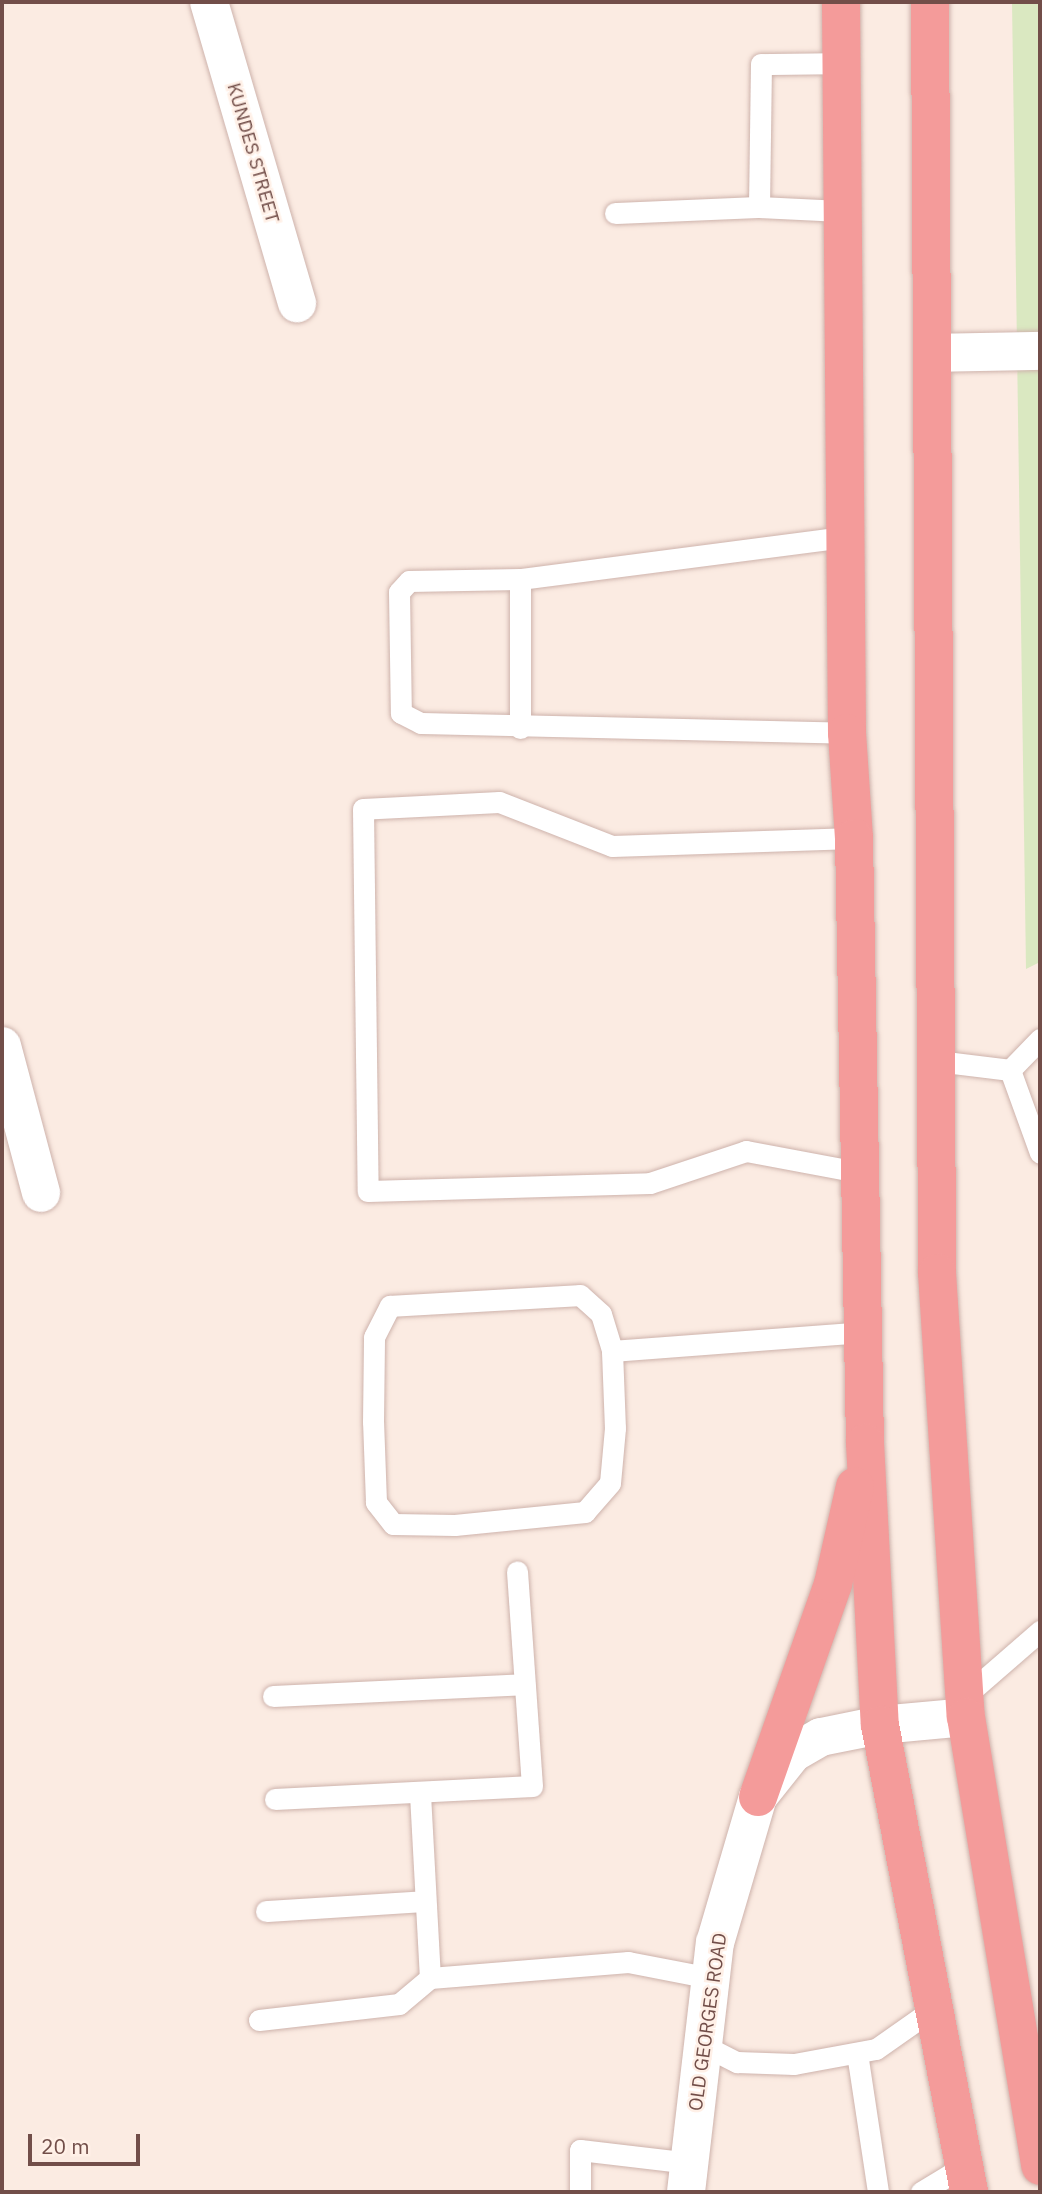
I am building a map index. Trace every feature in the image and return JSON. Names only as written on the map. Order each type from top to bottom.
[{"type":"highway","points":[[841,2],[847,733],[854,838],[865,1443],[880,1725],[966,2179]]},
{"type":"highway","points":[[930,2],[937,1273],[965,1707],[1033,2095],[1040,2163]]},
{"type":"highway","points":[[758,1797],[833,1584],[865,1443]]},
{"type":"street","name":"KUNDES STREET","points":[[209,2],[297,303]]},
{"type":"street","points":[[934,353],[1040,351]]},
{"type":"street","points":[[2,1046],[41,1193]]},
{"type":"street","name":"OLD GEORGES ROAD","points":[[688,2178],[715,1943],[758,1797],[806,1744],[965,1707]]},
{"type":"lane","points":[[759,207],[761,64],[841,63]]},
{"type":"lane","points":[[615,213],[759,207],[841,211]]},
{"type":"lane","points":[[844,537],[520,579],[409,581],[399,592],[401,713],[421,723],[520,728],[847,733]]},
{"type":"lane","points":[[520,579],[520,728]]},
{"type":"lane","points":[[854,838],[612,846],[499,802],[363,809],[368,1191],[650,1182],[746,1151],[858,1172]]},
{"type":"lane","points":[[1010,1070],[1040,1039]]},
{"type":"lane","points":[[937,1061],[1010,1070]]},
{"type":"lane","points":[[1010,1070],[1040,1153]]},
{"type":"lane","points":[[580,1296],[601,1314],[612,1352],[615,1428],[610,1483],[585,1512],[544,1519],[393,1524],[376,1502],[374,1337],[390,1306],[580,1296]]},
{"type":"lane","points":[[612,1352],[862,1332]]},
{"type":"lane","points":[[275,1799],[420,1794],[532,1786],[517,1572]]},
{"type":"lane","points":[[965,1707],[1040,1631]]},
{"type":"lane","points":[[273,1696],[523,1684]]},
{"type":"lane","points":[[420,1794],[429,1978]]},
{"type":"lane","points":[[266,1910],[425,1902]]},
{"type":"lane","points":[[258,2020],[398,2004],[429,1978],[628,1962],[711,1978]]},
{"type":"lane","points":[[703,2045],[737,2062],[794,2064],[876,2049],[933,2008]]},
{"type":"lane","points":[[857,2053],[878,2192]]},
{"type":"lane","points":[[580,2192],[580,2150],[688,2178]]},
{"type":"lane","points":[[921,2192],[966,2179]]},
{"type":"green space","points":[[1012,2],[1040,2],[1040,962],[1026,969]]}]
